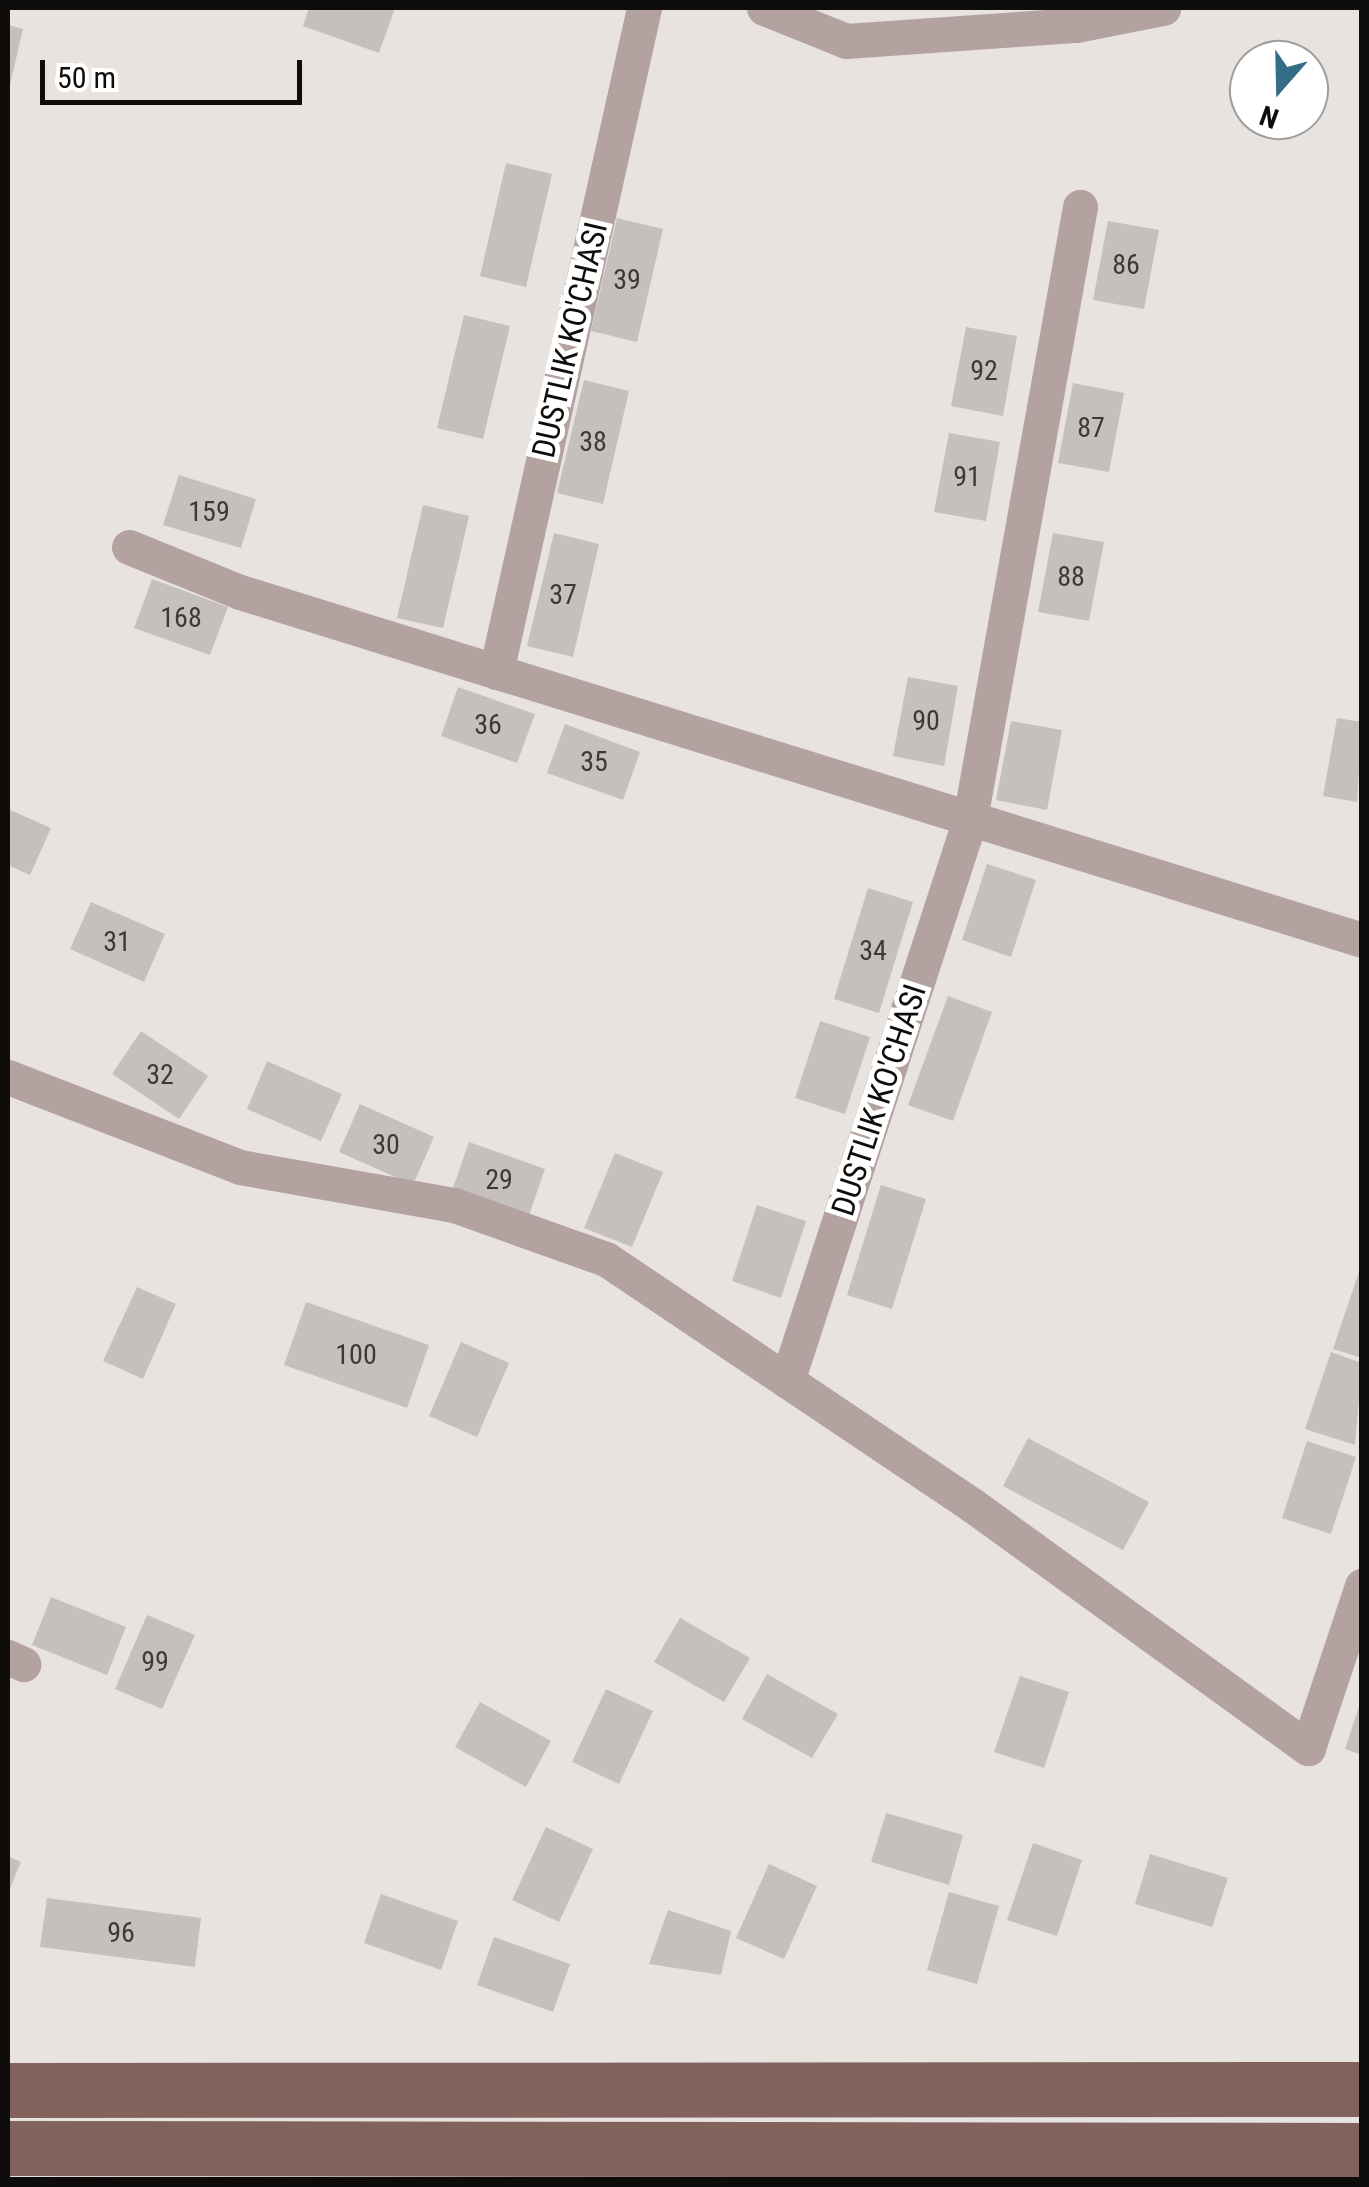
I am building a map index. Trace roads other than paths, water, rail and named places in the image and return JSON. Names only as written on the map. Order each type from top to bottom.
[{"type":"highway","points":[[8,2090],[1362,2089]]},
{"type":"highway","points":[[1236,2091],[1238,2150]]},
{"type":"highway","points":[[8,2148],[427,2164],[1362,2150]]},
{"type":"street","name":"DUSTLIK KO'CHASI","points":[[496,672],[644,8]]},
{"type":"street","points":[[764,8],[846,41],[1076,25],[1163,8]]},
{"type":"street","name":"DUSTLIK KO'CHASI","points":[[787,1381],[970,819],[1080,207]]},
{"type":"street","points":[[129,547],[240,592],[1362,940]]},
{"type":"street","points":[[8,1077],[240,1167],[454,1205],[606,1259],[787,1381],[1308,1748],[1362,1586]]}]
